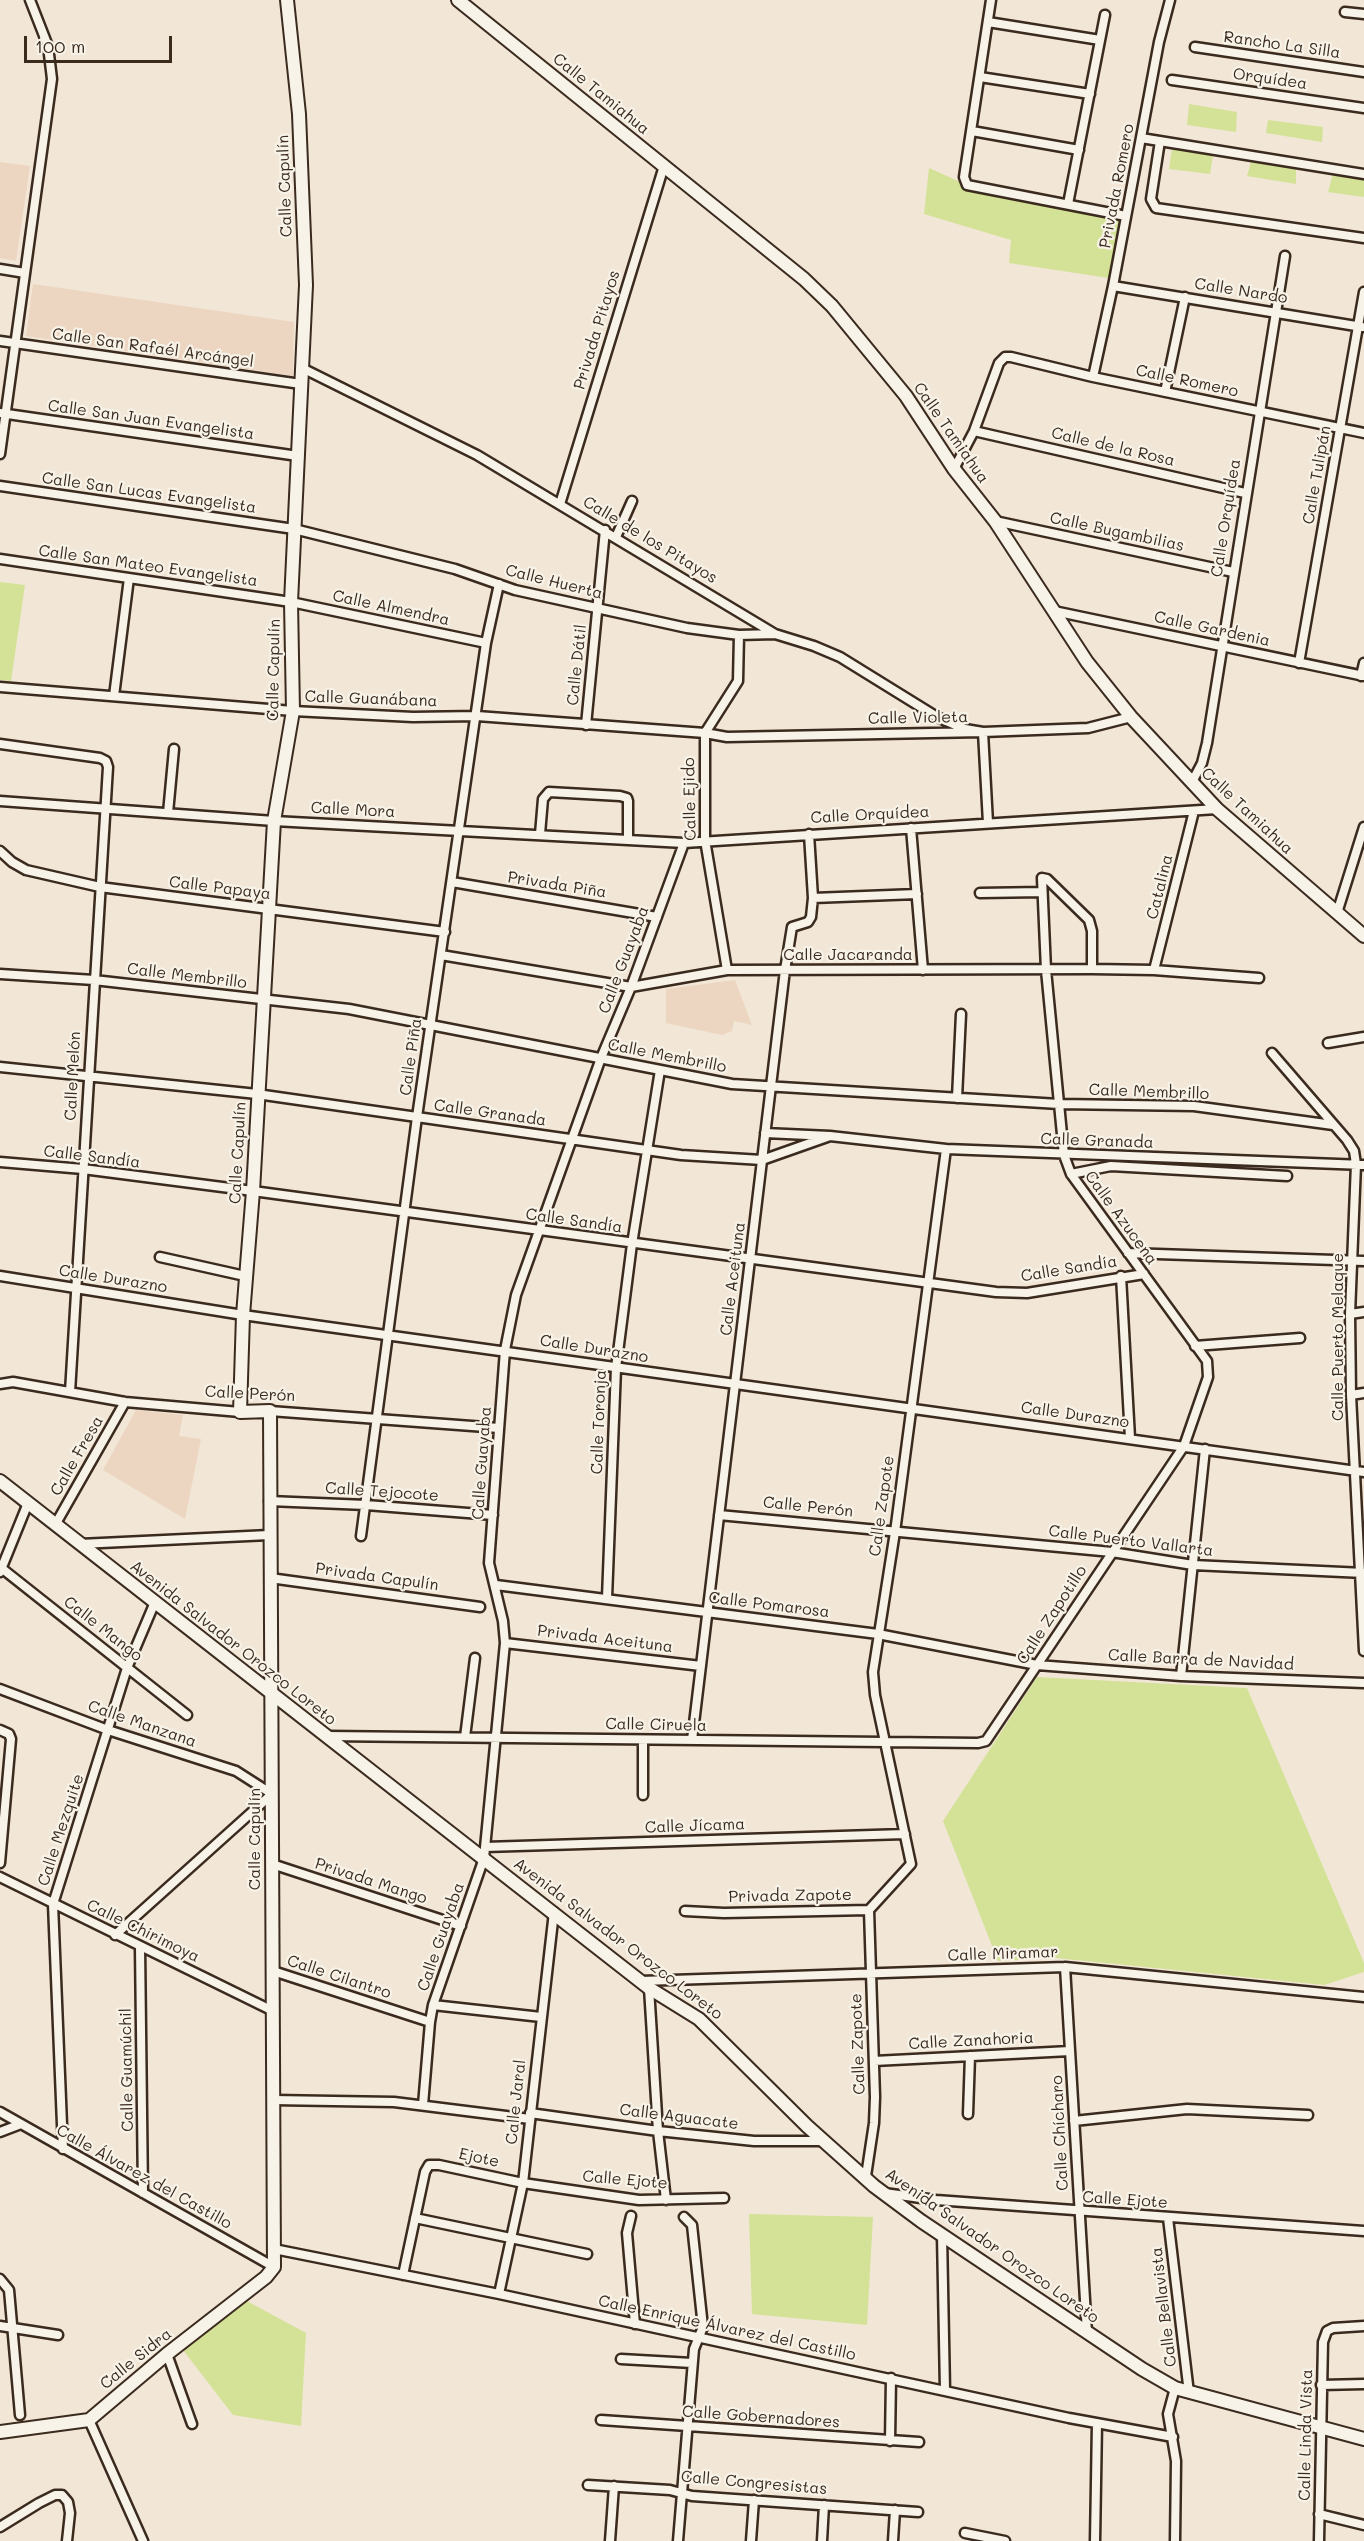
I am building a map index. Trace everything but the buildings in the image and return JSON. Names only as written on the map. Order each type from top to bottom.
[{"type":"street","points":[[0,454],[3,414],[15,343],[51,79],[48,46],[30,0]]},
{"type":"street","name":"Calle Capulín","points":[[240,1412],[245,1276],[274,820],[293,711],[291,602],[306,285],[299,114],[287,0]]},
{"type":"street","name":"Calle Tamiahua","points":[[458,0],[804,279],[832,306],[906,396],[954,469],[995,521],[1088,662],[1131,717],[1216,809],[1364,936]]},
{"type":"street","points":[[991,0],[964,177],[967,185],[1126,216]]},
{"type":"street","name":"Privada Romero","points":[[1093,377],[1113,286],[1159,42],[1170,0]]},
{"type":"street","points":[[1345,12],[1364,14]]},
{"type":"street","points":[[1068,204],[1105,15]]},
{"type":"street","points":[[988,22],[1100,40]]},
{"type":"street","name":"Rancho La Silla","points":[[1195,47],[1364,72]]},
{"type":"street","points":[[980,77],[1090,94]]},
{"type":"street","name":"Orquídea","points":[[1172,80],[1364,108]]},
{"type":"street","points":[[972,131],[1079,150]]},
{"type":"street","points":[[1141,138],[1364,174]]},
{"type":"street","points":[[1160,141],[1151,199],[1155,208],[1364,238]]},
{"type":"street","name":"Privada Pitayos","points":[[560,504],[664,166]]},
{"type":"street","name":"Calle Orquídea","points":[[1192,782],[1202,763],[1207,743],[1258,411],[1285,256]]},
{"type":"street","points":[[0,269],[25,273]]},
{"type":"street","name":"Calle Nardo","points":[[1113,286],[1361,327]]},
{"type":"street","name":"Calle Tulipán","points":[[1299,663],[1361,327],[1364,292]]},
{"type":"street","points":[[1164,392],[1185,297]]},
{"type":"street","name":"Calle San Rafaél Arcángel","points":[[0,341],[301,384]]},
{"type":"street","name":"Calle Romero","points":[[974,431],[999,363],[1005,357],[1016,357],[1093,377],[1364,433]]},
{"type":"street","name":"Calle de los Pitayos","points":[[302,368],[477,455],[775,634],[840,657],[937,717],[965,729],[983,732]]},
{"type":"street","name":"Calle San Juan Evangelista","points":[[3,414],[298,456]]},
{"type":"street","points":[[954,469],[974,431]]},
{"type":"street","name":"Calle de la Rosa","points":[[974,431],[1245,493]]},
{"type":"street","name":"Calle San Lucas Evangelista","points":[[0,486],[294,530]]},
{"type":"street","points":[[616,537],[633,501]]},
{"type":"street","name":"Calle Bugambilias","points":[[995,521],[1233,572]]},
{"type":"street","name":"Calle Huerta","points":[[294,530],[455,569],[515,590],[597,609],[687,628],[739,635],[775,634]]},
{"type":"street","name":"Calle Dátil","points":[[586,725],[605,530]]},
{"type":"street","name":"Calle San Mateo Evangelista","points":[[0,559],[291,602]]},
{"type":"street","points":[[114,696],[129,578]]},
{"type":"street","name":"Calle Piña","points":[[361,1536],[430,1025],[486,643],[499,584]]},
{"type":"street","name":"Calle Almendra","points":[[291,602],[486,643]]},
{"type":"street","name":"Calle Gardenia","points":[[1053,611],[1363,676]]},
{"type":"street","points":[[705,733],[738,681],[739,635]]},
{"type":"street","points":[[1363,676],[1364,663]]},
{"type":"street","name":"Calle Guanábana","points":[[0,687],[293,711],[413,717],[477,716],[705,733]]},
{"type":"street","name":"Calle Violeta","points":[[705,733],[727,737],[983,732],[1088,728],[1131,717]]},
{"type":"street","points":[[983,732],[988,823]]},
{"type":"street","name":"Calle Ejido","points":[[705,733],[705,840],[727,970]]},
{"type":"street","name":"Calle Melón","points":[[0,744],[100,758],[106,761],[108,767],[70,1392]]},
{"type":"street","points":[[168,813],[174,749]]},
{"type":"street","points":[[540,834],[543,799],[546,793],[620,796],[627,798],[627,840]]},
{"type":"street","name":"Calle Mora","points":[[0,801],[104,810],[460,831],[684,843],[705,840]]},
{"type":"street","name":"Calle Orquídea","points":[[705,840],[1216,809]]},
{"type":"street","name":"Catalina","points":[[1154,970],[1194,811]]},
{"type":"street","points":[[1337,913],[1364,826]]},
{"type":"street","points":[[911,828],[923,970]]},
{"type":"street","name":"Calle Aceituna","points":[[692,1740],[784,970],[792,927],[810,920],[813,898],[809,834]]},
{"type":"street","name":"Calle Guayaba","points":[[423,2105],[433,2005],[484,1852],[505,1643],[496,1585],[489,1563],[505,1350],[516,1295],[537,1230],[684,843]]},
{"type":"street","name":"Calle Papaya","points":[[0,850],[12,862],[26,870],[99,888],[444,932]]},
{"type":"street","name":"Calle Azucena","points":[[1092,969],[1092,931],[1089,920],[1047,879],[1042,878],[1046,970],[1064,1155],[1071,1174],[1207,1361],[1208,1377],[1184,1446]]},
{"type":"street","name":"Privada Piña","points":[[452,882],[657,917]]},
{"type":"street","points":[[980,893],[1042,892]]},
{"type":"street","points":[[813,898],[917,894]]},
{"type":"street","name":"Calle Jacaranda","points":[[441,955],[631,987],[727,970],[1092,969],[1154,970],[1259,978]]},
{"type":"street","name":"Calle Membrillo","points":[[0,974],[94,980],[349,1009],[732,1084],[1059,1104],[1194,1106],[1333,1125]]},
{"type":"street","points":[[957,1098],[961,1014]]},
{"type":"street","points":[[1328,1043],[1364,1037]]},
{"type":"street","name":"Calle Puerto Melaque","points":[[1272,1053],[1354,1151],[1360,1165],[1350,1314],[1351,1395],[1360,1472],[1364,1651]]},
{"type":"street","name":"Calle Granada","points":[[0,1067],[258,1094],[681,1155],[762,1160],[830,1136]]},
{"type":"street","name":"Calle Toronja","points":[[608,1598],[616,1368],[632,1244],[660,1070]]},
{"type":"street","name":"Calle Granada","points":[[765,1133],[830,1136],[946,1149],[1360,1165]]},
{"type":"street","name":"Calle Zapote","points":[[911,1864],[875,1695],[873,1672],[895,1532],[946,1149]]},
{"type":"street","name":"Calle Sandía","points":[[0,1162],[83,1169],[252,1191],[996,1292],[1027,1293],[1144,1274]]},
{"type":"street","points":[[1071,1174],[1111,1166],[1287,1176]]},
{"type":"street","points":[[1128,1253],[1364,1261]]},
{"type":"street","points":[[160,1257],[245,1276]]},
{"type":"street","name":"Calle Durazno","points":[[0,1276],[243,1315],[505,1350],[616,1368],[910,1407],[1360,1472]]},
{"type":"street","points":[[1121,1276],[1130,1438]]},
{"type":"street","points":[[1350,1314],[1364,1312]]},
{"type":"street","points":[[1195,1346],[1300,1338]]},
{"type":"street","name":"Calle Perón","points":[[0,1384],[13,1382],[124,1402],[240,1412],[270,1410],[499,1428]]},
{"type":"street","points":[[1351,1395],[1364,1393]]},
{"type":"street","name":"Calle Fresa","points":[[55,1524],[124,1402]]},
{"type":"street","name":"Calle Capulín","points":[[270,1410],[274,2267]]},
{"type":"street","name":"Calle Zapotillo","points":[[986,1742],[1184,1446]]},
{"type":"street","points":[[1181,1676],[1205,1449]]},
{"type":"street","name":"Avenida Salvador Orozco Loreto","points":[[0,1481],[325,1736],[484,1852],[645,1985],[699,2019],[775,2096],[824,2141],[884,2193],[942,2235],[1087,2333],[1175,2388],[1364,2439]]},
{"type":"street","name":"Calle Tejocote","points":[[269,1501],[366,1505],[493,1515]]},
{"type":"street","points":[[1,1569],[28,1503]]},
{"type":"street","name":"Calle Perón","points":[[719,1515],[895,1532]]},
{"type":"street","name":"Calle Puerto Vallarta","points":[[895,1532],[1112,1552],[1193,1565],[1362,1573]]},
{"type":"street","points":[[80,1544],[269,1535]]},
{"type":"street","name":"Calle Mango","points":[[1,1569],[187,1715]]},
{"type":"street","name":"Privada Capulín","points":[[270,1578],[480,1606]]},
{"type":"street","name":"Calle Pomarosa","points":[[496,1585],[878,1634],[1037,1665]]},
{"type":"street","name":"Calle Mezquite","points":[[63,2148],[53,1904],[128,1668],[155,1602]]},
{"type":"street","name":"Privada Aceituna","points":[[505,1643],[701,1666]]},
{"type":"street","points":[[465,1737],[475,1659]]},
{"type":"street","name":"Calle Barra de Navidad","points":[[1037,1665],[1181,1676],[1364,1683]]},
{"type":"street","name":"Calle Manzana","points":[[0,1689],[108,1730],[236,1771],[272,1794]]},
{"type":"street","points":[[0,1730],[9,1734],[0,1863]]},
{"type":"street","name":"Calle Ciruela","points":[[325,1736],[986,1742]]},
{"type":"street","points":[[643,1740],[643,1795]]},
{"type":"street","points":[[115,1935],[272,1794]]},
{"type":"street","name":"Calle Jícama","points":[[484,1852],[905,1834]]},
{"type":"street","name":"Privada Mango","points":[[272,1864],[461,1926]]},
{"type":"street","name":"Privada Zapote","points":[[685,1911],[724,1913],[869,1910],[911,1864]]},
{"type":"street","name":"Calle Chirimoya","points":[[0,1877],[273,2011]]},
{"type":"street","name":"Calle Zapote","points":[[866,2176],[874,2123],[869,1910]]},
{"type":"street","name":"Calle Jaral","points":[[499,2294],[523,2183],[540,2017],[554,1912]]},
{"type":"street","name":"Calle Guamúchil","points":[[140,1947],[144,2193]]},
{"type":"street","name":"Calle Miramar","points":[[645,1985],[1065,1967],[1364,1997]]},
{"type":"street","name":"Calle Chícharo","points":[[1065,1967],[1087,2333]]},
{"type":"street","name":"Calle Cilantro","points":[[273,1971],[430,2022]]},
{"type":"street","points":[[645,1985],[666,2200]]},
{"type":"street","points":[[433,2005],[540,2017]]},
{"type":"street","name":"Calle Zanahoria","points":[[874,2061],[1070,2051]]},
{"type":"street","points":[[968,2114],[970,2056]]},
{"type":"street","name":"Calle Aguacate","points":[[273,2100],[394,2102],[754,2141],[824,2141]]},
{"type":"street","points":[[1074,2121],[1186,2109],[1308,2115]]},
{"type":"street","name":"Calle Álvarez del Castillo","points":[[0,2112],[274,2267]]},
{"type":"street","points":[[0,2132],[21,2124]]},
{"type":"street","name":"Ejote","points":[[415,2218],[425,2172],[429,2165],[439,2165],[523,2183]]},
{"type":"street","name":"Calle Ejote","points":[[523,2183],[639,2200],[724,2198]]},
{"type":"street","name":"Calle Ejote","points":[[884,2193],[936,2200],[1364,2231]]},
{"type":"street","points":[[631,2216],[627,2233],[635,2324]]},
{"type":"street","points":[[678,2541],[692,2362],[694,2349],[703,2326],[692,2225],[684,2217]]},
{"type":"street","points":[[403,2275],[415,2218],[587,2254]]},
{"type":"street","name":"Calle Bellavista","points":[[1168,2218],[1189,2393]]},
{"type":"street","points":[[942,2235],[945,2390]]},
{"type":"street","name":"Calle Enrique Álvarez del Castillo","points":[[274,2249],[499,2294],[1173,2437]]},
{"type":"street","name":"Calle Sidra","points":[[89,2420],[167,2354],[266,2277],[274,2267]]},
{"type":"street","points":[[0,2279],[9,2290],[20,2415]]},
{"type":"street","points":[[0,2326],[58,2335]]},
{"type":"street","name":"Calle Linda Vista","points":[[1319,2541],[1323,2342],[1327,2331],[1344,2326],[1364,2326]]},
{"type":"street","points":[[167,2354],[192,2424]]},
{"type":"street","points":[[621,2359],[692,2362]]},
{"type":"street","points":[[890,2441],[891,2378]]},
{"type":"street","points":[[1321,2385],[1364,2384]]},
{"type":"street","name":"Calle Bellavista","points":[[1175,2388],[1168,2414],[1176,2461],[1175,2541]]},
{"type":"street","points":[[0,2432],[89,2420],[143,2541]]},
{"type":"street","name":"Calle Gobernadores","points":[[601,2420],[919,2442]]},
{"type":"street","points":[[1095,2541],[1097,2422]]},
{"type":"street","name":"Calle Congresistas","points":[[588,2485],[918,2512]]},
{"type":"street","points":[[610,2541],[614,2486]]},
{"type":"street","points":[[0,2527],[39,2503],[55,2495],[62,2495],[68,2502],[70,2513],[67,2541]]},
{"type":"street","points":[[752,2541],[754,2500]]},
{"type":"street","points":[[822,2541],[824,2505]]},
{"type":"street","points":[[893,2541],[895,2510]]},
{"type":"street","points":[[1319,2514],[1364,2525]]},
{"type":"street","points":[[965,2533],[1005,2541]]},
{"type":"shaded area","points":[[0,162],[30,166],[16,261],[0,258]]},
{"type":"shaded area","points":[[33,284],[294,322],[293,376],[26,336]]},
{"type":"shaded area","points":[[735,980],[752,1025],[734,1021],[732,1031],[722,1035],[666,1023],[666,989]]},
{"type":"shaded area","points":[[136,1410],[183,1415],[179,1436],[201,1439],[185,1519],[103,1470]]},
{"type":"green space","points":[[1189,104],[1237,112],[1236,132],[1187,125]]},
{"type":"green space","points":[[1268,120],[1323,127],[1322,142],[1266,133]]},
{"type":"green space","points":[[1173,143],[1214,149],[1210,174],[1169,169]]},
{"type":"green space","points":[[1251,162],[1296,168],[1296,184],[1247,176]]},
{"type":"green space","points":[[929,168],[967,185],[1126,216],[1109,278],[1009,263],[1011,240],[924,214]]},
{"type":"green space","points":[[1333,174],[1364,178],[1364,197],[1328,192]]},
{"type":"green space","points":[[0,582],[25,585],[11,681],[0,680]]},
{"type":"green space","points":[[1037,1677],[1247,1688],[1364,1963],[1364,1972],[1324,1985],[1056,1958],[998,1961],[943,1821]]},
{"type":"green space","points":[[749,2214],[873,2217],[867,2325],[752,2314]]},
{"type":"green space","points":[[245,2300],[306,2333],[301,2426],[233,2415],[183,2350]]}]
